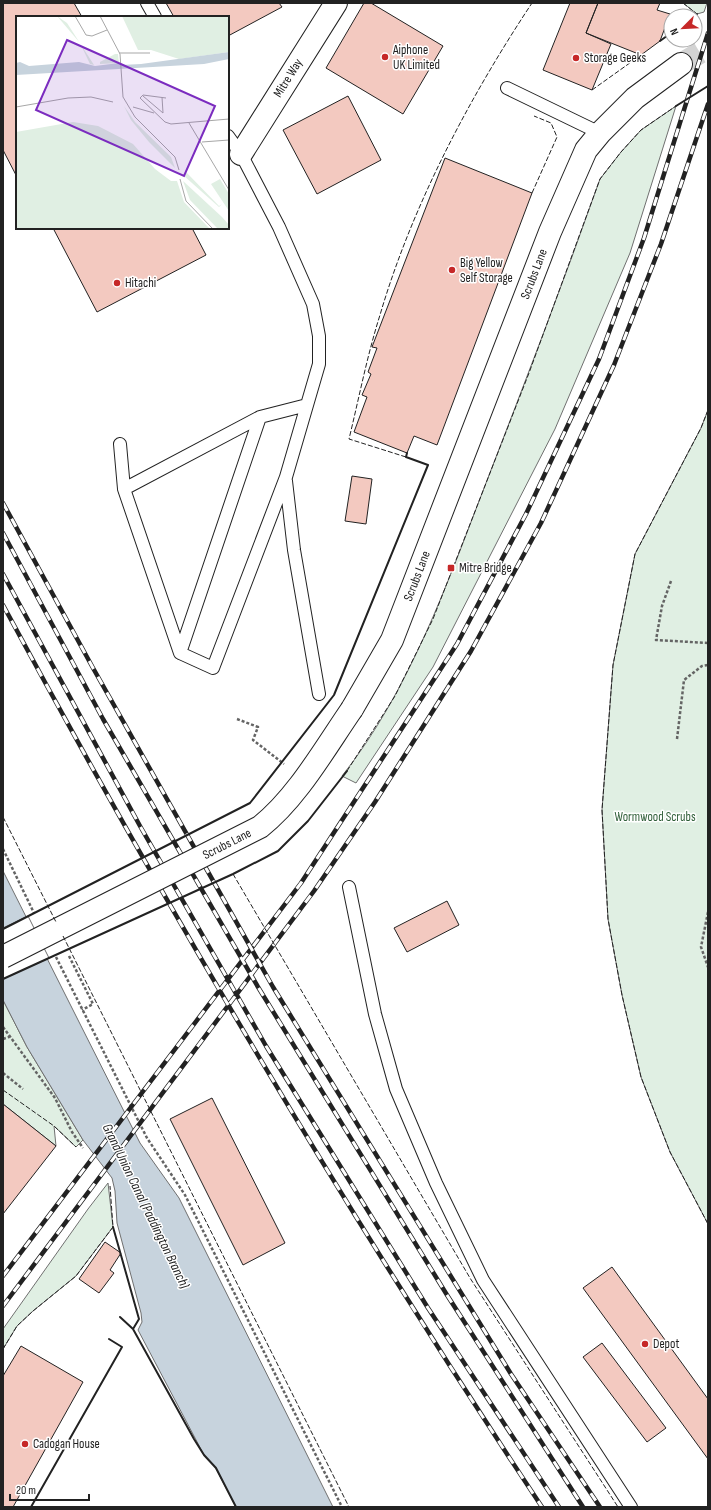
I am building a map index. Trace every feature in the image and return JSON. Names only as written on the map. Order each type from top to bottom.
[{"type":"main road","name":"Mitre Way","points":[[241,154],[336,3]]},
{"type":"main road","name":"Scrubs Lane","points":[[3,957],[260,827],[274,816],[302,781],[352,709],[392,640],[550,232],[586,150],[600,133],[635,98],[681,64]]},
{"type":"lane","points":[[147,3],[154,16]]},
{"type":"lane","points":[[507,88],[600,133]]},
{"type":"lane","points":[[120,444],[124,490],[180,653],[213,668],[286,477],[319,364],[319,336],[313,304],[279,227],[241,154],[229,137]]},
{"type":"lane","points":[[124,490],[260,417],[307,405]]},
{"type":"lane","points":[[180,653],[260,417]]},
{"type":"lane","points":[[286,477],[294,550],[319,694]]},
{"type":"lane","points":[[349,887],[375,1014],[396,1089],[436,1183],[483,1280],[631,1507]]},
{"type":"path","points":[[671,581],[662,606],[656,640],[708,643]]},
{"type":"path","points":[[677,739],[684,680],[702,666],[708,665]]},
{"type":"path","points":[[237,719],[258,727],[253,740],[282,762]]},
{"type":"path","points":[[3,849],[37,919]]},
{"type":"path","points":[[708,912],[701,947],[708,967]]},
{"type":"path","points":[[54,954],[148,1138],[185,1195],[342,1507]]},
{"type":"path","points":[[69,956],[93,1004],[82,1010]]},
{"type":"path","points":[[3,1027],[4,1031],[55,1098],[82,1148]]},
{"type":"path","points":[[3,1039],[9,1037]]},
{"type":"path","points":[[3,1073],[23,1089]]},
{"type":"green space","points":[[683,3],[707,3],[703,12],[703,8],[689,8]]},
{"type":"green space","points":[[676,106],[630,253],[555,429],[433,667],[356,783],[342,776],[366,743],[388,708],[425,635],[471,521],[544,331],[600,179],[621,152],[641,130]]},
{"type":"green space","name":"Wormwood Scrubs","points":[[708,410],[708,1224],[670,1152],[641,1077],[622,995],[608,919],[602,810],[613,665],[635,554],[701,428]]},
{"type":"green space","points":[[3,1000],[27,1047],[83,1140],[76,1147],[54,1126],[56,1146],[3,1104]]},
{"type":"green space","points":[[108,1183],[113,1227],[76,1276],[17,1326],[3,1349],[3,1329]]},
{"type":"water","name":"Grand Union Canal (Paddington Branch)","points":[[3,871],[140,1143],[179,1198],[333,1507],[236,1507],[215,1467],[204,1455],[138,1330],[142,1322],[141,1313],[117,1223],[115,1191],[112,1178],[83,1140],[27,1047],[3,1000]]},
{"type":"pier","points":[[28,916],[49,958],[3,979],[3,928]]},
{"type":"building","points":[[3,3],[74,3],[81,16],[16,16],[16,175],[3,150]]},
{"type":"building","points":[[166,3],[279,3],[282,7],[229,35],[229,16],[173,16]]},
{"type":"building","name":"Aiphone UK Limited","points":[[364,3],[371,3],[443,46],[403,114],[326,68]]},
{"type":"building","points":[[570,3],[598,3],[586,33],[611,44],[592,90],[543,70]]},
{"type":"building","points":[[598,3],[660,3],[657,10],[663,12],[663,33],[660,41],[641,55],[586,33]]},
{"type":"building","points":[[348,96],[381,160],[317,194],[283,130]]},
{"type":"building","name":"Big Yellow Self Storage","points":[[445,158],[532,193],[437,445],[414,436],[407,453],[354,432],[367,397],[362,395],[371,374],[368,372],[377,348],[372,347]]},
{"type":"building","name":"Hitachi","points":[[54,229],[193,229],[206,255],[97,312]]},
{"type":"building","points":[[352,476],[372,479],[366,524],[345,521]]},
{"type":"building","points":[[447,901],[459,925],[407,952],[394,928]]},
{"type":"building","points":[[212,1098],[285,1243],[243,1265],[170,1119]]},
{"type":"building","points":[[3,1104],[56,1146],[3,1214]]},
{"type":"building","points":[[105,1242],[121,1253],[110,1270],[114,1273],[99,1293],[79,1279]]},
{"type":"building","name":"Depot","points":[[612,1267],[708,1399],[708,1459],[583,1288]]},
{"type":"building","points":[[602,1343],[666,1428],[647,1442],[583,1357]]},
{"type":"building","name":"Cadogan House","points":[[21,1346],[83,1382],[13,1507],[3,1507],[3,1376]]},
{"type":"tunnel","points":[[681,64],[708,48]]},
{"type":"railway","points":[[3,1276],[301,883],[457,644],[526,514],[599,359],[644,238],[708,33]]},
{"type":"railway","points":[[3,1306],[314,891],[375,802],[471,651],[541,523],[614,365],[661,244],[708,104]]},
{"type":"railway","points":[[3,503],[93,668],[273,987],[511,1374],[600,1507]]},
{"type":"railway","points":[[3,533],[103,719],[258,987],[447,1295],[583,1507]]},
{"type":"railway","points":[[3,574],[140,826],[266,1046],[428,1308],[559,1507]]},
{"type":"railway","points":[[3,605],[130,835],[262,1062],[399,1286],[542,1507]]},
{"type":"fence","points":[[406,457],[349,439],[375,330],[408,234],[444,154],[486,76],[532,3]]},
{"type":"fence","points":[[683,3],[689,8]]},
{"type":"fence","points":[[592,90],[641,55]]},
{"type":"fence","points":[[347,771],[395,696],[433,619],[529,373],[600,179],[621,152],[641,130],[676,106]]},
{"type":"fence","points":[[532,193],[557,137],[551,123],[534,116]]},
{"type":"fence","points":[[708,410],[701,428],[635,554],[613,665],[602,810],[608,919],[622,995],[641,1077],[670,1152],[708,1224]]},
{"type":"fence","points":[[3,817],[56,922]]},
{"type":"fence","points":[[233,874],[470,1278],[618,1507]]},
{"type":"fence","points":[[63,936],[349,1507]]},
{"type":"fence","points":[[3,1090],[54,1126],[76,1147]]},
{"type":"fence","points":[[3,1349],[17,1326],[76,1276],[113,1227],[110,1186]]},
{"type":"wall","points":[[676,106],[708,86]]},
{"type":"wall","points":[[3,929],[250,803],[334,695],[428,465],[406,457],[407,453]]},
{"type":"wall","points":[[3,979],[233,874],[278,851],[308,821],[347,771]]},
{"type":"wall","points":[[113,1227],[139,1319],[133,1329]]},
{"type":"wall","points":[[120,1317],[133,1329],[194,1439],[204,1455],[216,1468],[236,1507]]},
{"type":"wall","points":[[31,1507],[122,1347],[109,1339]]},
{"type":"place","name":"Aiphone UK Limited","points":[[385,57]]},
{"type":"place","name":"Storage Geeks","points":[[576,58]]},
{"type":"place","name":"Big Yellow Self Storage","points":[[452,270]]},
{"type":"place","name":"Hitachi","points":[[117,283]]},
{"type":"place","name":"Mitre Bridge","points":[[451,568]]},
{"type":"place","name":"Depot","points":[[645,1344]]},
{"type":"place","name":"Cadogan House","points":[[25,1444]]}]
